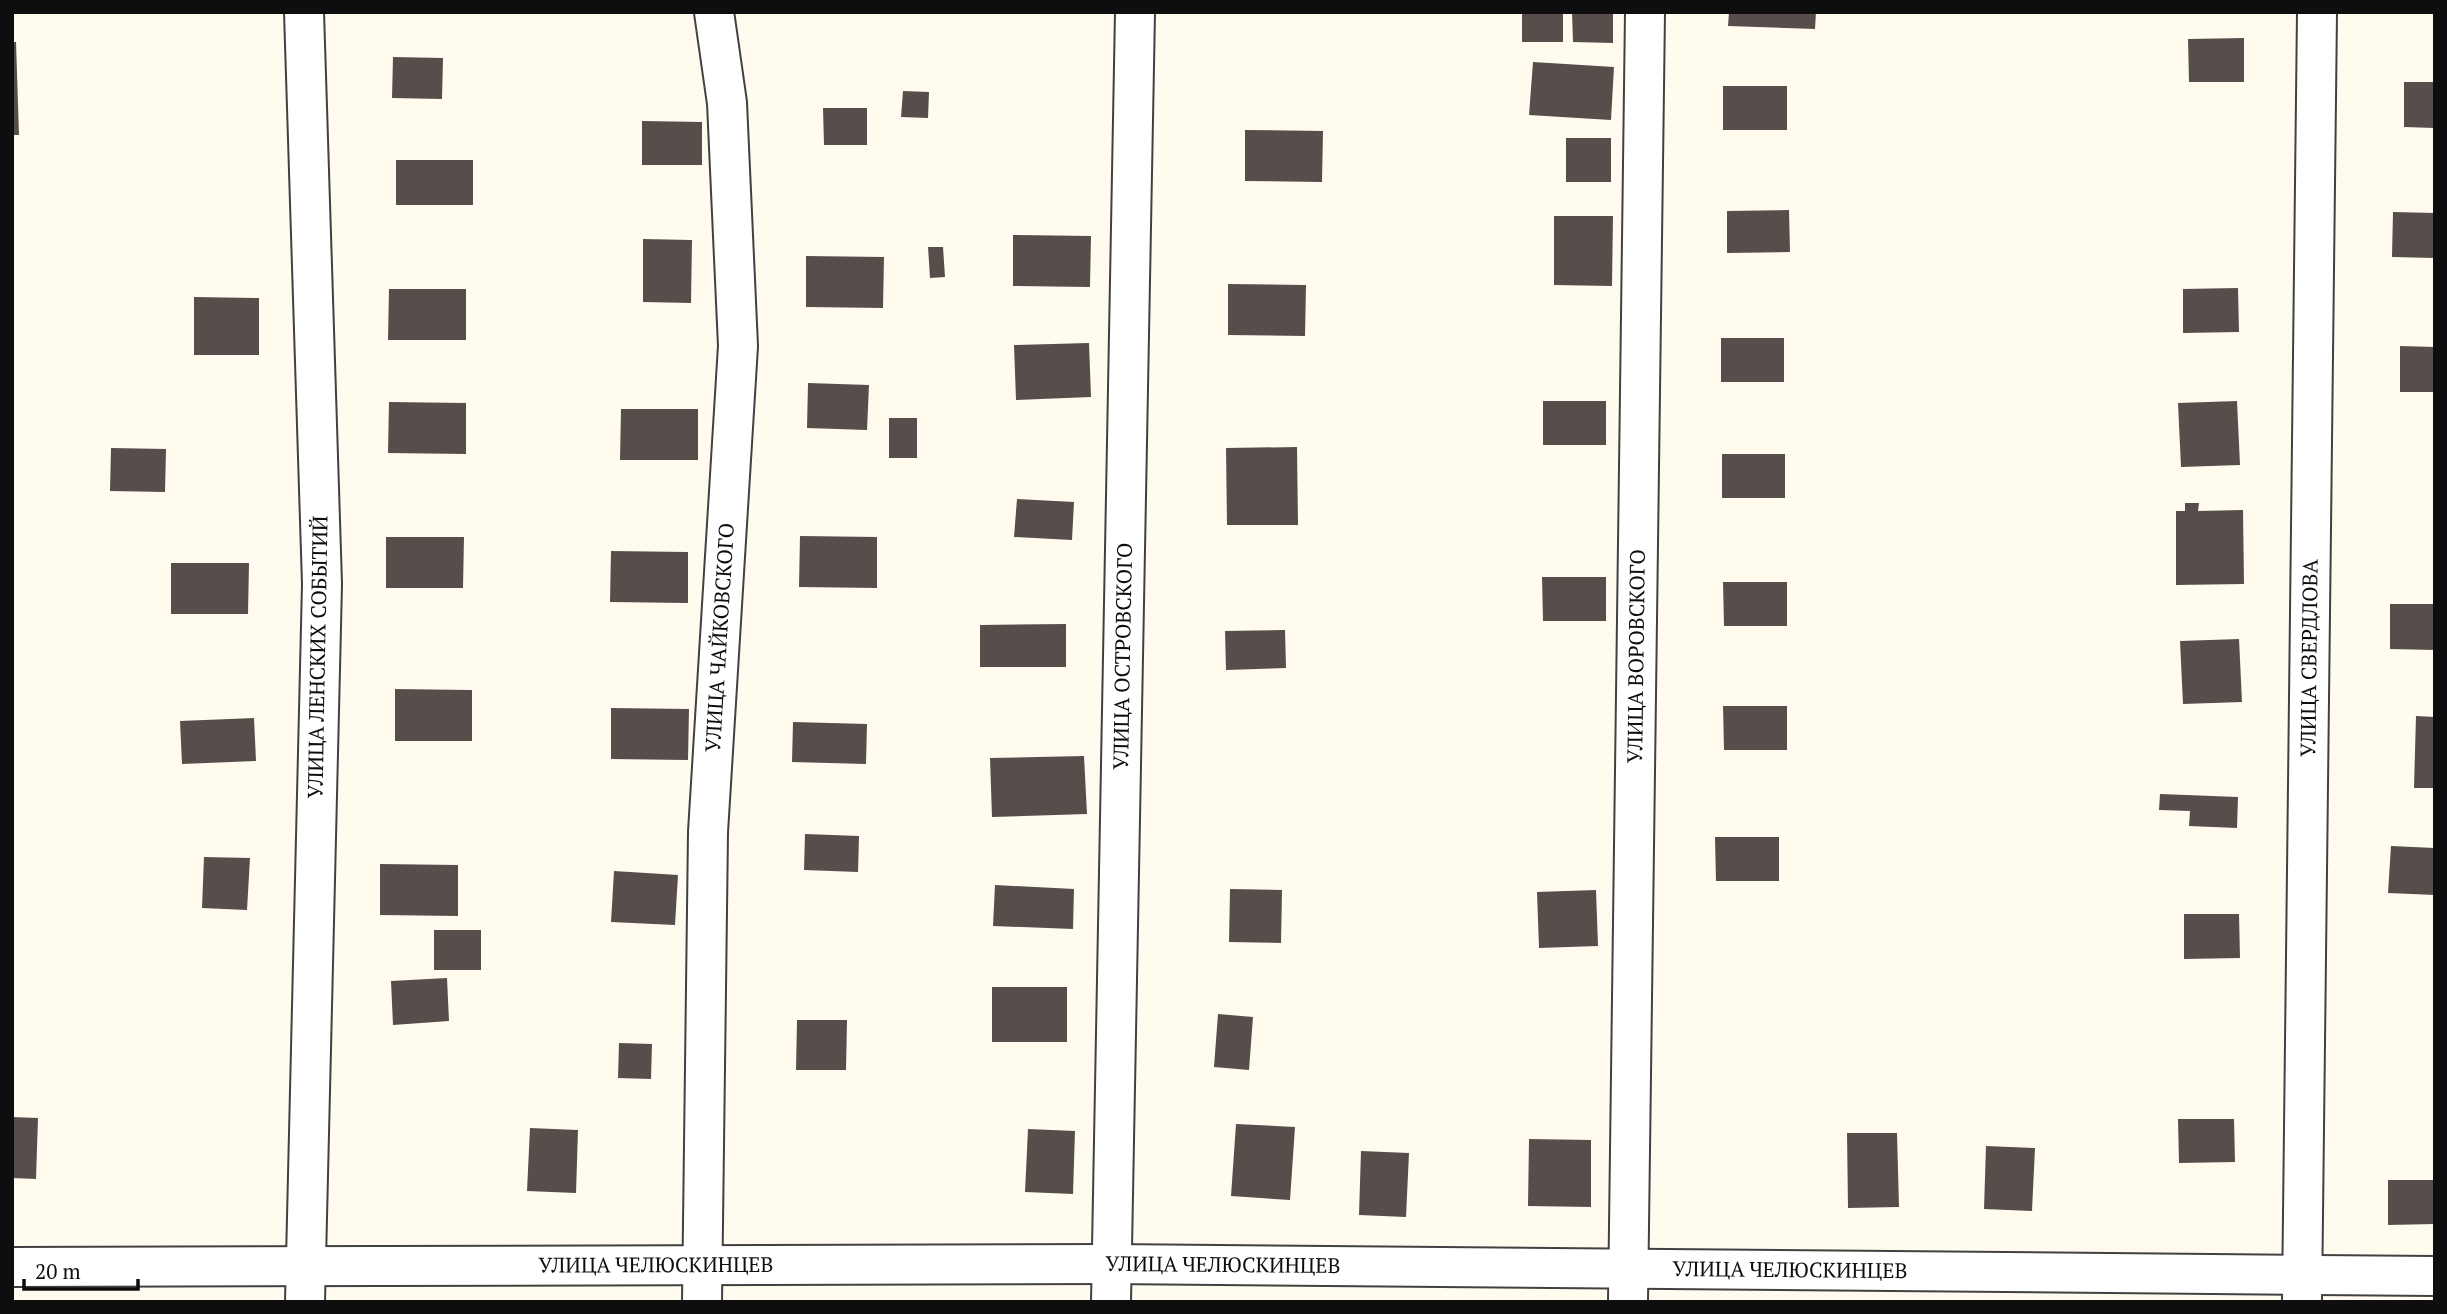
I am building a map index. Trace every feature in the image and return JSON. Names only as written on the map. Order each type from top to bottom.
[{"type":"street","name":"УЛИЦА ЛЕНСКИХ СОБЫТИЙ","points":[[304,12],[322,584],[305,1284]]},
{"type":"street","name":"УЛИЦА ЧАЙКОВСКОГО","points":[[702,1283],[708,832],[738,346],[727,103],[714,12]]},
{"type":"street","name":"УЛИЦА ОСТРОВСКОГО","points":[[1111,1302],[1135,12]]},
{"type":"street","name":"УЛИЦА ВОРОВСКОГО","points":[[1628,1285],[1645,12]]},
{"type":"street","name":"УЛИЦА СВЕРДЛОВА","points":[[2302,1289],[2316,12]]},
{"type":"street","name":"УЛИЦА ЧЕЛЮСКИНЦЕВ","points":[[12,1267],[305,1284],[702,1283],[1110,1265],[1628,1285],[2302,1289],[2435,1276]]},
{"type":"building","points":[[1522,12],[1563,12],[1563,42],[1522,42]]},
{"type":"building","points":[[1572,12],[1613,12],[1613,43],[1573,42]]},
{"type":"building","points":[[1729,12],[1816,12],[1815,29],[1728,26]]},
{"type":"building","points":[[2244,38],[2244,82],[2189,82],[2188,39]]},
{"type":"building","points":[[12,42],[16,42],[19,135],[12,135]]},
{"type":"building","points":[[393,57],[443,58],[442,99],[392,98]]},
{"type":"building","points":[[1533,62],[1614,67],[1611,120],[1529,115]]},
{"type":"building","points":[[2404,82],[2435,82],[2435,128],[2404,127]]},
{"type":"building","points":[[1723,86],[1787,86],[1787,130],[1723,130]]},
{"type":"building","points":[[903,91],[929,92],[928,118],[901,117]]},
{"type":"building","points":[[823,108],[867,108],[867,145],[824,145]]},
{"type":"building","points":[[642,121],[702,122],[702,165],[642,165]]},
{"type":"building","points":[[1245,130],[1323,131],[1322,182],[1245,181]]},
{"type":"building","points":[[1566,138],[1611,138],[1611,182],[1566,182]]},
{"type":"building","points":[[396,160],[473,160],[473,205],[396,205]]},
{"type":"building","points":[[1789,210],[1790,252],[1727,253],[1727,211]]},
{"type":"building","points":[[2393,212],[2435,213],[2435,258],[2392,257]]},
{"type":"building","points":[[1554,216],[1613,216],[1612,286],[1554,285]]},
{"type":"building","points":[[1013,235],[1091,236],[1090,287],[1013,286]]},
{"type":"building","points":[[643,239],[692,240],[691,303],[643,302]]},
{"type":"building","points":[[928,247],[943,247],[945,277],[930,278]]},
{"type":"building","points":[[806,256],[884,257],[883,308],[806,307]]},
{"type":"building","points":[[1228,284],[1306,285],[1305,336],[1228,335]]},
{"type":"building","points":[[2238,288],[2239,332],[2183,333],[2183,289]]},
{"type":"building","points":[[389,289],[466,289],[466,340],[388,340]]},
{"type":"building","points":[[194,297],[259,298],[259,355],[194,355]]},
{"type":"building","points":[[1721,338],[1784,338],[1784,382],[1721,382]]},
{"type":"building","points":[[1089,343],[1091,397],[1016,400],[1014,345]]},
{"type":"building","points":[[2400,346],[2435,347],[2435,392],[2400,392]]},
{"type":"building","points":[[808,383],[869,385],[867,430],[807,428]]},
{"type":"building","points":[[1543,401],[1606,401],[1606,445],[1543,445]]},
{"type":"building","points":[[2237,401],[2240,465],[2181,467],[2178,403]]},
{"type":"building","points":[[389,402],[466,403],[466,454],[388,453]]},
{"type":"building","points":[[621,409],[698,409],[698,460],[620,460]]},
{"type":"building","points":[[889,418],[917,418],[917,458],[889,458]]},
{"type":"building","points":[[1297,447],[1298,525],[1227,525],[1226,448]]},
{"type":"building","points":[[111,448],[166,449],[165,492],[110,491]]},
{"type":"building","points":[[1722,454],[1785,454],[1785,498],[1722,498]]},
{"type":"building","points":[[1017,499],[1074,502],[1072,540],[1014,537]]},
{"type":"building","points":[[2185,503],[2199,503],[2198,511],[2243,510],[2244,584],[2176,585],[2176,511],[2185,511]]},
{"type":"building","points":[[800,536],[877,537],[877,588],[799,587]]},
{"type":"building","points":[[386,537],[464,537],[463,588],[386,588]]},
{"type":"building","points":[[611,551],[688,552],[688,603],[610,602]]},
{"type":"building","points":[[171,563],[249,563],[248,614],[171,614]]},
{"type":"building","points":[[1542,577],[1606,577],[1606,621],[1543,621]]},
{"type":"building","points":[[1723,582],[1787,582],[1787,626],[1724,626]]},
{"type":"building","points":[[2390,604],[2435,604],[2435,650],[2390,649]]},
{"type":"building","points":[[1066,624],[1066,667],[980,667],[980,625]]},
{"type":"building","points":[[1285,630],[1286,668],[1226,670],[1225,631]]},
{"type":"building","points":[[2239,639],[2242,702],[2183,704],[2180,641]]},
{"type":"building","points":[[395,689],[472,690],[472,741],[395,741]]},
{"type":"building","points":[[1723,706],[1787,706],[1787,750],[1724,750]]},
{"type":"building","points":[[611,708],[689,709],[688,760],[611,759]]},
{"type":"building","points":[[2416,716],[2435,717],[2435,788],[2414,788]]},
{"type":"building","points":[[254,718],[256,761],[182,764],[180,721]]},
{"type":"building","points":[[793,722],[867,724],[866,764],[792,762]]},
{"type":"building","points":[[1084,756],[1087,814],[992,817],[990,758]]},
{"type":"building","points":[[2160,794],[2238,797],[2237,828],[2189,826],[2190,811],[2159,810]]},
{"type":"building","points":[[805,834],[859,836],[858,872],[804,870]]},
{"type":"building","points":[[1715,837],[1779,837],[1779,881],[1716,881]]},
{"type":"building","points":[[2391,846],[2435,848],[2435,895],[2388,893]]},
{"type":"building","points":[[204,857],[250,858],[247,910],[202,908]]},
{"type":"building","points":[[380,864],[458,865],[458,916],[380,915]]},
{"type":"building","points":[[614,871],[678,875],[675,925],[611,922]]},
{"type":"building","points":[[995,885],[1074,889],[1073,929],[993,926]]},
{"type":"building","points":[[1230,889],[1282,890],[1281,943],[1229,942]]},
{"type":"building","points":[[1596,890],[1598,946],[1539,948],[1537,892]]},
{"type":"building","points":[[2184,914],[2239,914],[2240,958],[2184,959]]},
{"type":"building","points":[[434,930],[481,930],[481,970],[434,970]]},
{"type":"building","points":[[447,978],[449,1021],[393,1025],[391,981]]},
{"type":"building","points":[[992,987],[1067,987],[1067,1042],[992,1042]]},
{"type":"building","points":[[1218,1014],[1253,1017],[1249,1070],[1214,1067]]},
{"type":"building","points":[[797,1020],[847,1020],[846,1070],[796,1070]]},
{"type":"building","points":[[619,1043],[652,1044],[651,1079],[618,1078]]},
{"type":"building","points":[[12,1117],[38,1118],[36,1179],[12,1178]]},
{"type":"building","points":[[2178,1119],[2234,1119],[2235,1162],[2179,1163]]},
{"type":"building","points":[[1236,1124],[1295,1127],[1290,1200],[1231,1196]]},
{"type":"building","points":[[530,1128],[578,1130],[576,1193],[527,1191]]},
{"type":"building","points":[[1028,1129],[1075,1131],[1073,1194],[1025,1192]]},
{"type":"building","points":[[1847,1133],[1897,1133],[1899,1207],[1848,1208]]},
{"type":"building","points":[[1529,1139],[1591,1140],[1591,1207],[1528,1206]]},
{"type":"building","points":[[1986,1146],[2035,1148],[2032,1211],[1984,1209]]},
{"type":"building","points":[[1361,1151],[1409,1153],[1406,1217],[1359,1215]]},
{"type":"building","points":[[2388,1180],[2435,1180],[2435,1224],[2388,1225]]}]
